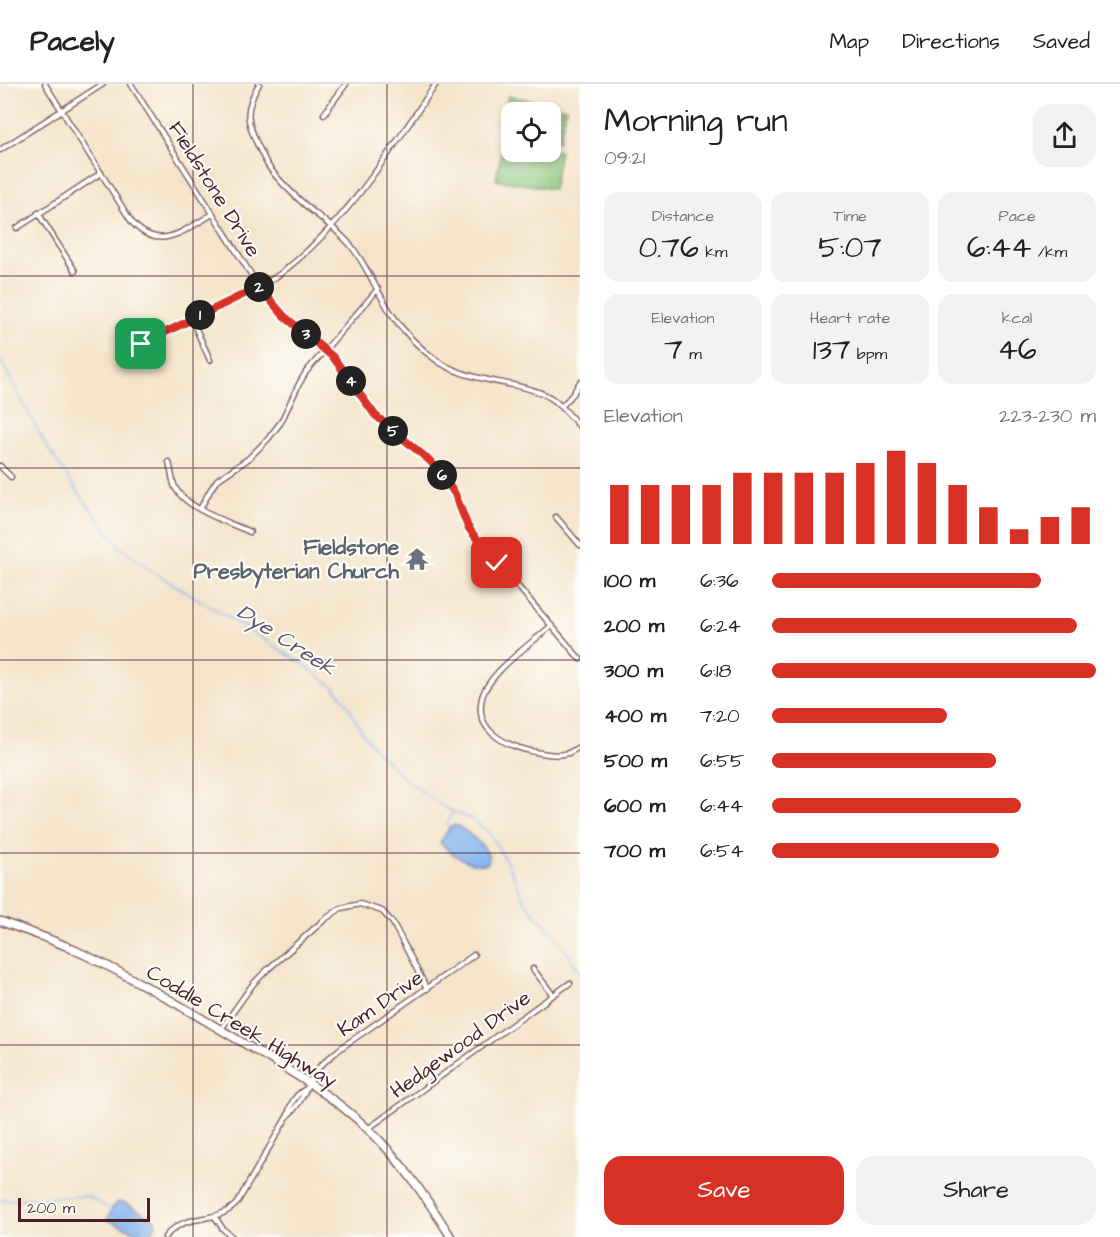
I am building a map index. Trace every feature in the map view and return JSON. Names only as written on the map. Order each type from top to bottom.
[{"type":"main road","name":"Coddle Creek Highway","points":[[0,921],[66,946],[111,968],[310,1082],[368,1129],[411,1178],[451,1237]]},
{"type":"street","points":[[45,84],[138,230],[148,236],[169,237],[213,214]]},
{"type":"street","points":[[0,141],[2,149],[104,84]]},
{"type":"street","name":"Fieldstone Drive","points":[[131,84],[259,287],[284,316],[339,363],[375,415],[440,472],[455,494],[473,534],[580,659]]},
{"type":"street","points":[[259,84],[251,99],[248,114],[251,131],[268,165],[294,195],[332,226],[351,246],[402,328],[422,349],[457,371],[550,397],[562,406],[580,427]]},
{"type":"street","points":[[324,114],[346,84]]},
{"type":"street","points":[[141,344],[259,287],[280,274],[332,226],[362,191],[436,84]]},
{"type":"street","points":[[16,228],[101,173]]},
{"type":"street","points":[[38,213],[75,271]]},
{"type":"street","points":[[200,509],[217,480],[248,459],[268,439],[281,422],[306,372],[378,290]]},
{"type":"street","points":[[192,320],[210,360]]},
{"type":"street","points":[[562,406],[580,382]]},
{"type":"street","points":[[169,462],[175,486],[190,504],[250,532]]},
{"type":"street","points":[[0,465],[11,477]]},
{"type":"street","points":[[556,517],[580,545]]},
{"type":"street","points":[[551,626],[501,669],[487,687],[482,697],[483,720],[491,732],[502,741],[515,747],[562,755],[580,746]]},
{"type":"street","points":[[220,1029],[253,984],[275,963],[341,908],[360,904],[382,911],[393,923],[427,988]]},
{"type":"street","name":"Kam Drive","points":[[215,1216],[229,1211],[237,1203],[288,1115],[295,1110],[310,1082],[325,1062],[474,955]]},
{"type":"street","points":[[534,969],[553,995]]},
{"type":"street","name":"Hedgewood Drive","points":[[368,1129],[570,983]]},
{"type":"street","points":[[165,1237],[177,1225],[197,1218],[215,1216],[223,1229],[232,1237]]},
{"type":"green space","points":[[508,96],[537,102],[507,102]]},
{"type":"green space","points":[[561,107],[566,108],[561,132]]},
{"type":"green space","points":[[501,153],[501,162],[558,162],[553,189],[496,180]]},
{"type":"water","points":[[454,825],[481,844],[488,855],[487,864],[468,862],[440,843],[449,828]]},
{"type":"water","points":[[118,1202],[125,1203],[155,1220],[156,1225],[150,1235],[146,1236],[107,1220]]},
{"type":"waterway","name":"Dye Creek","points":[[0,359],[45,444],[120,547],[155,573],[248,629],[335,688],[347,703],[362,732],[374,748],[405,779],[443,807],[473,820],[490,834],[529,907],[558,939],[580,972]]},
{"type":"waterway","points":[[448,827],[452,812]]},
{"type":"waterway","points":[[0,1200],[87,1196],[112,1210]]},
{"type":"place","name":"Fieldstone Presbyterian Church","points":[[417,559]]},
{"type":"route","points":[[141,344],[259,287],[284,316],[333,357],[375,415],[440,472],[451,486],[468,527],[497,563]]}]
